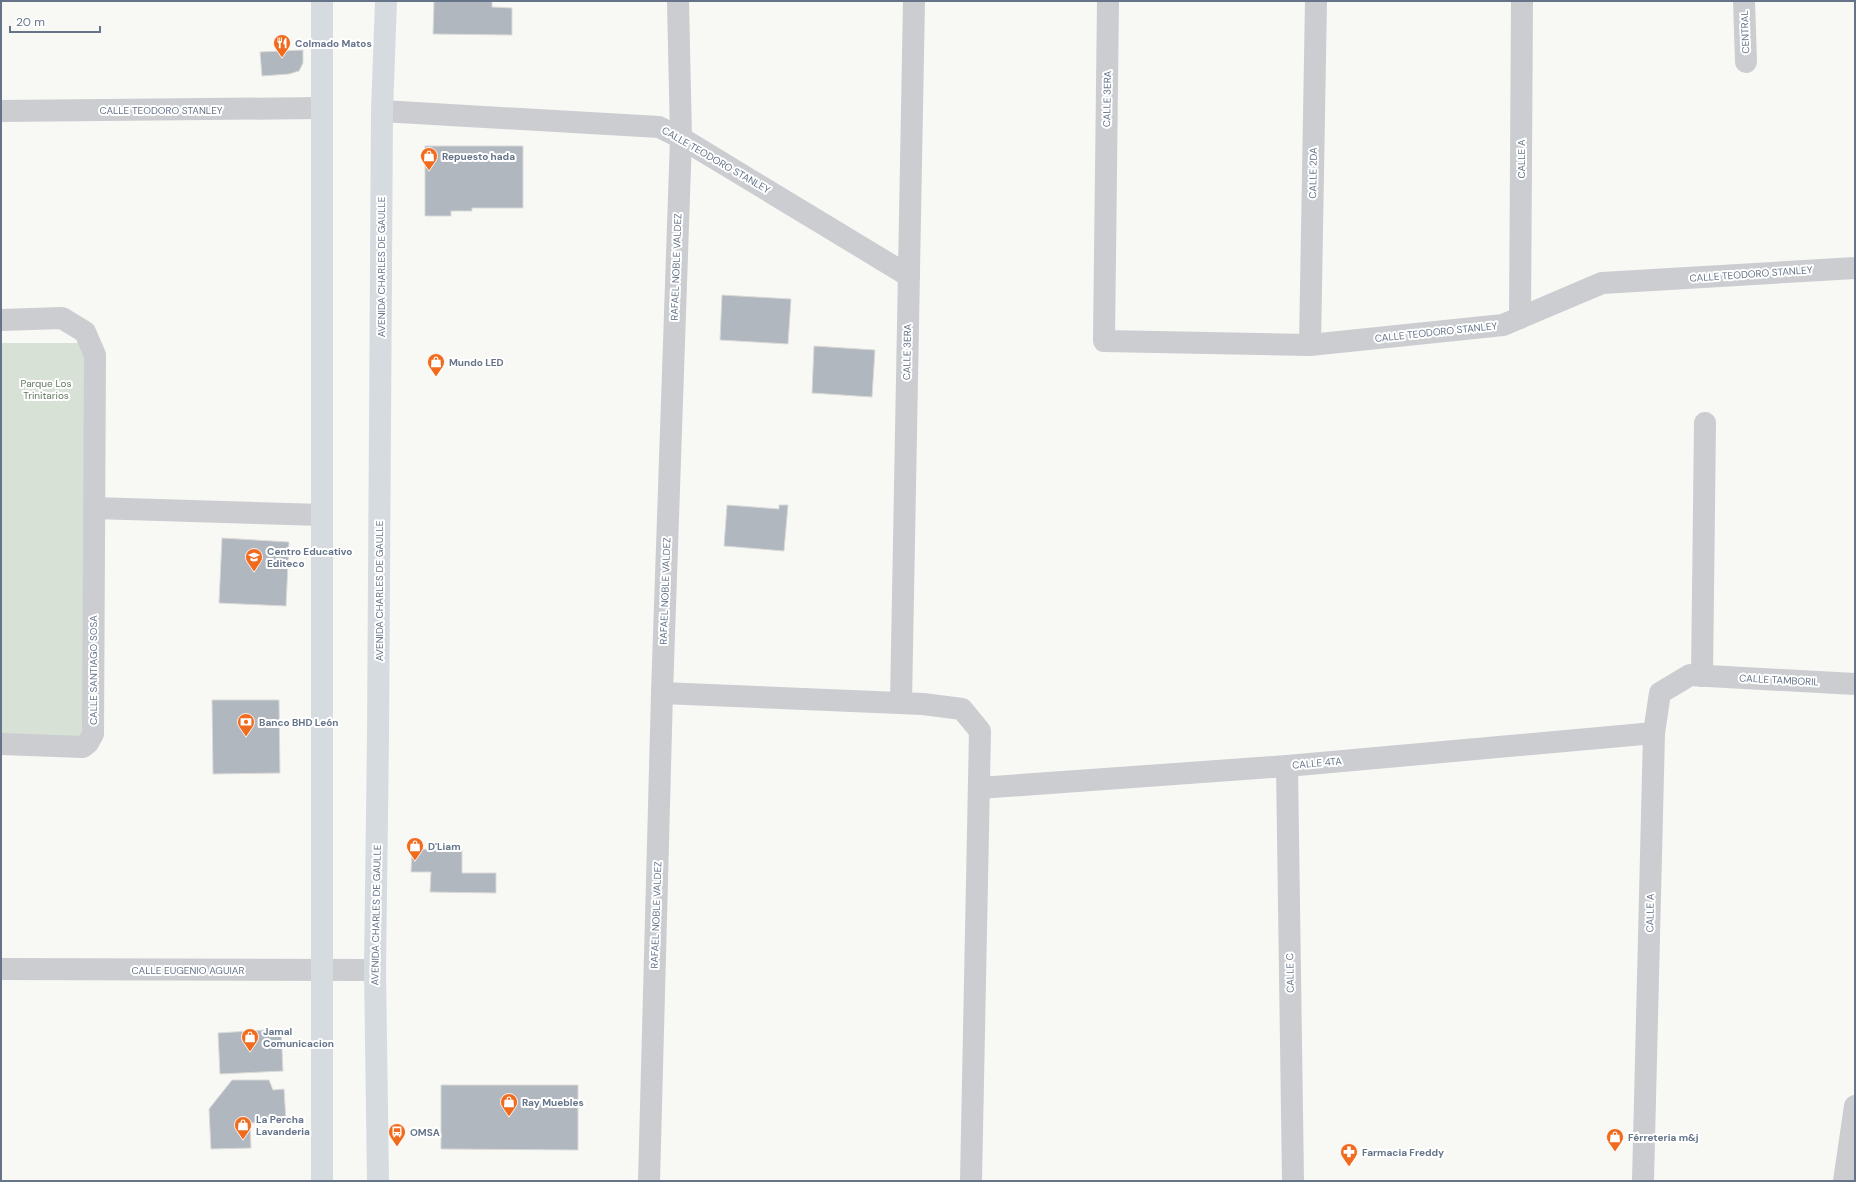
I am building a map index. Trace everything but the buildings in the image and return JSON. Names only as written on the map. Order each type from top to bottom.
[{"type":"main road","points":[[322,1],[322,1181]]},
{"type":"main road","name":"AVENIDA CHARLES DE GAULLE","points":[[378,1181],[375,970],[382,111],[386,1]]},
{"type":"street","name":"RAFAEL NOBLE VALDEZ","points":[[649,1181],[662,693],[681,138],[678,1]]},
{"type":"street","name":"CALLE 3ERA","points":[[901,703],[914,1]]},
{"type":"street","name":"CALLE 3ERA","points":[[1104,341],[1108,1]]},
{"type":"street","name":"CALLE 2DA","points":[[1310,345],[1316,1]]},
{"type":"street","name":"CALLE A","points":[[1520,318],[1522,1]]},
{"type":"street","name":"CENTRAL","points":[[1744,1],[1746,62]]},
{"type":"street","name":"CALLE TEODORO STANLEY","points":[[1,111],[321,108]]},
{"type":"street","name":"CALLE TEODORO STANLEY","points":[[382,111],[659,127],[681,138],[908,276]]},
{"type":"street","name":"CALLE TEODORO STANLEY","points":[[1104,341],[1310,345],[1502,325],[1602,283],[1855,268]]},
{"type":"street","name":"CALLE SANTIAGO SOSA","points":[[1,320],[62,318],[85,332],[95,355],[93,734],[88,743],[83,746],[1,744]]},
{"type":"street","points":[[1702,676],[1705,423]]},
{"type":"street","points":[[94,508],[322,515]]},
{"type":"street","name":"CALLE A","points":[[1643,1181],[1654,733],[1660,693],[1690,675],[1702,676]]},
{"type":"street","name":"CALLE TAMBORIL","points":[[1702,676],[1855,684]]},
{"type":"street","points":[[662,693],[901,703],[962,709],[980,731],[971,1181]]},
{"type":"street","name":"CALLE 4TA","points":[[979,788],[1287,766],[1654,733]]},
{"type":"street","name":"CALLE C","points":[[1287,766],[1292,1181]]},
{"type":"street","name":"CALLE EUGENIO AGUIAR","points":[[1,970],[375,970]]},
{"type":"street","points":[[1844,1181],[1855,1106]]},
{"type":"green space","name":"Parque Los Trinitarios","points":[[1,343],[92,343],[83,739],[1,735]]},
{"type":"place","name":"Colmado Matos","points":[[282,58]]},
{"type":"place","name":"Repuesto hada","points":[[429,171]]},
{"type":"place","name":"Mundo LED","points":[[436,377]]},
{"type":"place","name":"Centro Educativo Editeco","points":[[254,572]]},
{"type":"place","name":"Banco BHD León","points":[[246,737]]},
{"type":"place","name":"D'Liam","points":[[415,861]]},
{"type":"place","name":"Jamal Comunicacion","points":[[250,1052]]},
{"type":"place","name":"Ray Muebles","points":[[509,1117]]},
{"type":"place","name":"La Percha Lavanderia","points":[[243,1140]]},
{"type":"place","name":"OMSA","points":[[397,1147]]},
{"type":"place","name":"Férreteria m&j","points":[[1615,1152]]},
{"type":"place","name":"Farmacia Freddy","points":[[1349,1167]]}]
